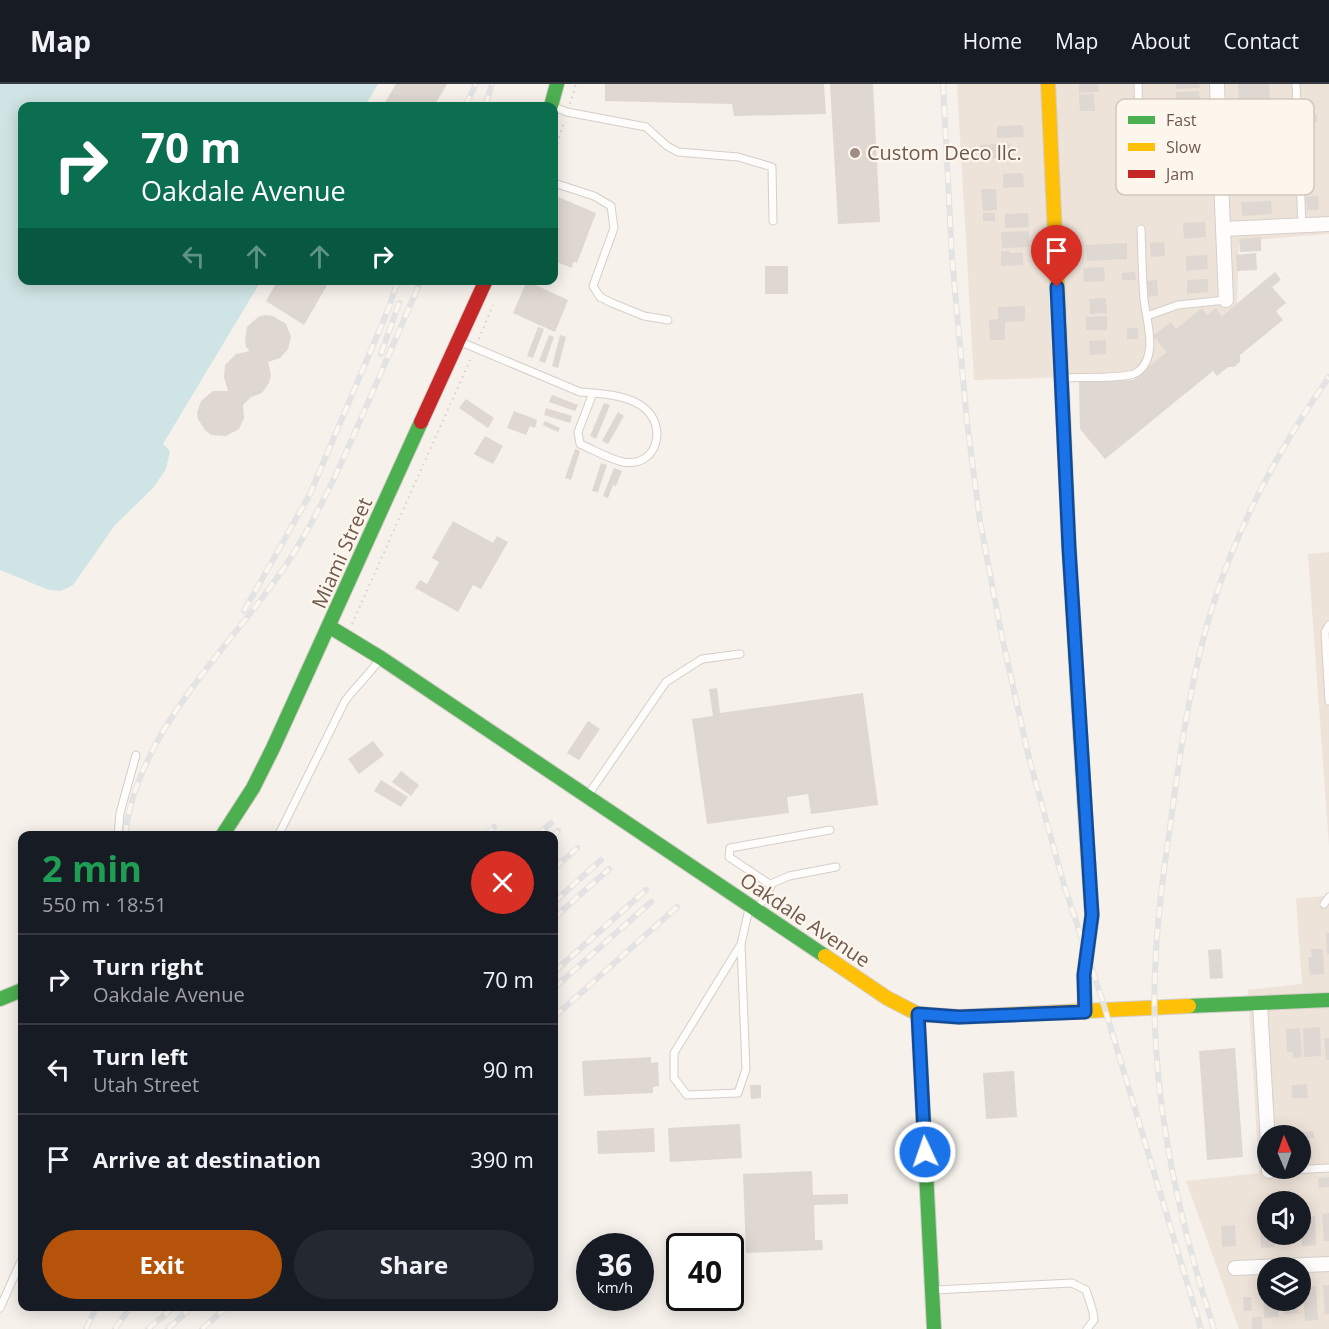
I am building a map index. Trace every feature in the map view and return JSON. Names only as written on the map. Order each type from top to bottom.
[{"type":"street","points":[[553,102],[557,84]]},
{"type":"street","points":[[1048,84],[1069,560],[1092,915],[1084,975],[1085,1012]]},
{"type":"street","points":[[1217,84],[1218,99]]},
{"type":"street","points":[[1222,195],[1226,300]]},
{"type":"street","points":[[1223,229],[1329,224]]},
{"type":"street","name":"Miami Street","points":[[225,831],[253,788],[330,627],[484,285]]},
{"type":"street","name":"Oakdale Avenue","points":[[330,627],[381,658],[886,998],[918,1014],[959,1017],[1329,1000]]},
{"type":"street","points":[[0,999],[18,992]]},
{"type":"street","points":[[1260,1004],[1267,1125]]},
{"type":"street","points":[[918,1014],[934,1329]]},
{"type":"street","points":[[1235,1268],[1329,1264]]},
{"type":"lane","points":[[1138,84],[1138,99]]},
{"type":"lane","points":[[1296,84],[1297,99]]},
{"type":"lane","points":[[558,109],[646,127],[667,146],[678,152],[738,157],[772,167],[773,220]]},
{"type":"lane","points":[[558,184],[594,196],[611,206],[614,228],[593,285],[600,297],[644,316],[668,320]]},
{"type":"lane","points":[[1301,195],[1302,225]]},
{"type":"lane","points":[[1061,378],[1123,376],[1135,373],[1147,360],[1149,351],[1141,229]]},
{"type":"lane","points":[[1147,316],[1178,305],[1226,300]]},
{"type":"lane","points":[[458,341],[580,392],[593,393],[628,399],[643,406],[654,418],[658,433],[653,452],[641,462],[623,462],[580,444],[578,432],[593,393]]},
{"type":"lane","points":[[1329,625],[1325,633],[1329,701]]},
{"type":"lane","points":[[587,797],[666,682],[702,659],[740,654]]},
{"type":"lane","points":[[280,831],[345,701],[381,658]]},
{"type":"lane","points":[[118,831],[120,813],[136,754]]},
{"type":"lane","points":[[771,885],[729,857],[730,848],[830,830]]},
{"type":"lane","points":[[741,944],[746,1070],[738,1093],[687,1095],[674,1078],[674,1053],[741,944],[753,908],[771,885],[789,876],[836,867]]},
{"type":"lane","points":[[1324,904],[1329,897]]},
{"type":"lane","points":[[1311,1169],[1329,1168]]},
{"type":"lane","points":[[0,1308],[18,1267]]},
{"type":"lane","points":[[932,1290],[1072,1283],[1086,1290],[1090,1299],[1094,1320],[1087,1329]]},
{"type":"path","points":[[346,637],[496,300]]},
{"type":"shaded area","points":[[0,84],[378,84],[367,102],[18,102],[18,285],[259,285],[163,444],[170,451],[166,469],[153,488],[115,525],[73,585],[61,591],[49,590],[0,570]]},
{"type":"shaded area","points":[[957,84],[1329,84],[1329,234],[1239,241],[1237,304],[1147,375],[974,380]]},
{"type":"shaded area","points":[[1329,552],[1329,846],[1308,554]]},
{"type":"shaded area","points":[[1329,896],[1329,1329],[1239,1329],[1186,1181],[1257,1173],[1257,1179],[1311,1179],[1311,1125],[1257,1125],[1257,1140],[1248,990],[1302,984],[1296,898]]},
{"type":"building","points":[[396,84],[447,84],[436,102],[385,102]]},
{"type":"building","name":"Custom Deco llc.","points":[[605,84],[824,84],[826,114],[734,116],[732,104],[605,101]]},
{"type":"building","name":"Custom Deco llc.","points":[[830,84],[873,84],[880,222],[838,224]]},
{"type":"building","points":[[1079,84],[1098,84],[1099,92],[1079,93]]},
{"type":"building","points":[[1176,84],[1199,84],[1200,88],[1176,89]]},
{"type":"building","points":[[1238,84],[1269,84],[1270,99],[1239,99]]},
{"type":"building","points":[[1199,91],[1200,99],[1176,99],[1176,92]]},
{"type":"building","points":[[1094,94],[1095,111],[1080,111],[1079,95]]},
{"type":"building","points":[[1023,125],[1024,137],[997,138],[997,126]]},
{"type":"building","points":[[1010,143],[1011,157],[981,159],[980,145]]},
{"type":"building","points":[[1023,173],[1024,187],[1003,188],[1003,174]]},
{"type":"building","points":[[981,189],[996,189],[997,210],[983,211]]},
{"type":"building","points":[[1318,196],[1319,210],[1307,210],[1306,197]]},
{"type":"building","points":[[558,197],[596,213],[577,263],[573,262],[572,268],[558,263]]},
{"type":"building","points":[[1271,201],[1272,214],[1242,216],[1241,202]]},
{"type":"building","points":[[983,213],[995,213],[995,221],[983,221]]},
{"type":"building","points":[[1028,213],[1029,227],[1005,228],[1005,214]]},
{"type":"building","points":[[1205,222],[1206,237],[1184,239],[1183,223]]},
{"type":"building","points":[[1029,231],[1029,247],[1002,248],[1001,232]]},
{"type":"building","points":[[1261,237],[1261,251],[1240,252],[1239,239]]},
{"type":"building","points":[[1164,242],[1165,256],[1151,257],[1150,243]]},
{"type":"building","points":[[1127,243],[1127,259],[1087,261],[1086,245]]},
{"type":"building","points":[[1001,251],[1023,253],[1023,265],[1001,266]]},
{"type":"building","points":[[1256,253],[1257,270],[1237,271],[1236,255]]},
{"type":"building","points":[[1207,255],[1208,269],[1186,271],[1186,256]]},
{"type":"building","points":[[765,266],[788,266],[788,294],[765,294]]},
{"type":"building","points":[[1104,267],[1105,281],[1084,282],[1083,268]]},
{"type":"building","points":[[1135,272],[1136,280],[1122,280],[1122,273]]},
{"type":"building","points":[[1275,272],[1281,280],[1272,287],[1286,303],[1276,311],[1283,320],[1240,355],[1240,362],[1234,367],[1228,367],[1217,376],[1213,371],[1105,459],[1080,429],[1079,382],[1133,380],[1167,352],[1153,336],[1171,322],[1176,329],[1202,308],[1207,315],[1216,308],[1222,316]]},
{"type":"building","points":[[1208,279],[1208,292],[1187,294],[1187,280]]},
{"type":"building","points":[[1157,280],[1158,296],[1147,297],[1146,281]]},
{"type":"building","points":[[275,285],[327,285],[304,325],[266,301]]},
{"type":"building","points":[[525,285],[536,285],[568,300],[555,332],[513,313]]},
{"type":"building","points":[[1106,298],[1107,313],[1090,314],[1089,299]]},
{"type":"building","points":[[1025,306],[1025,321],[1005,322],[1005,340],[990,340],[989,320],[998,319],[998,307]]},
{"type":"building","points":[[273,316],[286,324],[291,337],[288,349],[280,358],[268,362],[271,375],[269,383],[262,393],[251,397],[243,405],[244,418],[239,429],[226,436],[211,435],[198,419],[197,413],[201,401],[213,391],[228,391],[224,377],[225,365],[236,354],[250,351],[246,347],[245,340],[247,327],[258,317]]},
{"type":"building","points":[[1107,316],[1107,330],[1086,330],[1086,317]]},
{"type":"building","points":[[538,327],[544,329],[533,358],[527,356]]},
{"type":"building","points":[[1127,328],[1138,328],[1138,339],[1127,339]]},
{"type":"building","points":[[549,335],[554,337],[545,363],[539,361]]},
{"type":"building","points":[[560,335],[566,337],[558,368],[552,366]]},
{"type":"building","points":[[1106,340],[1106,354],[1090,355],[1089,341]]},
{"type":"building","points":[[552,395],[578,405],[575,411],[549,402]]},
{"type":"building","points":[[466,399],[494,418],[488,428],[459,408]]},
{"type":"building","points":[[604,403],[610,405],[596,439],[590,436]]},
{"type":"building","points":[[546,408],[572,416],[570,423],[544,415]]},
{"type":"building","points":[[514,411],[537,420],[535,428],[530,426],[526,435],[507,428]]},
{"type":"building","points":[[618,412],[624,416],[608,444],[602,441]]},
{"type":"building","points":[[545,421],[560,428],[558,432],[543,425]]},
{"type":"building","points":[[485,436],[503,446],[493,464],[474,454]]},
{"type":"building","points":[[575,449],[580,451],[571,480],[565,478]]},
{"type":"building","points":[[601,463],[607,465],[598,492],[592,491]]},
{"type":"building","points":[[614,468],[622,471],[608,498],[603,496]]},
{"type":"building","points":[[453,521],[493,543],[497,536],[508,542],[481,589],[473,585],[458,612],[415,588],[420,580],[427,584],[439,562],[432,558]]},
{"type":"building","points":[[717,688],[720,713],[863,693],[878,805],[811,814],[808,794],[787,797],[789,813],[707,824],[692,719],[713,716],[709,689]]},
{"type":"building","points":[[588,721],[600,729],[579,760],[567,753]]},
{"type":"building","points":[[373,741],[384,755],[359,774],[348,759]]},
{"type":"building","points":[[401,771],[419,785],[411,796],[392,782]]},
{"type":"building","points":[[381,780],[408,797],[401,807],[374,791]]},
{"type":"building","points":[[1326,933],[1329,933],[1329,954],[1327,954]]},
{"type":"building","points":[[1221,949],[1223,978],[1210,979],[1208,950]]},
{"type":"building","points":[[1311,949],[1323,949],[1324,974],[1310,975],[1308,957],[1312,957]]},
{"type":"building","points":[[1320,1027],[1321,1056],[1304,1057],[1303,1028]]},
{"type":"building","points":[[1300,1028],[1302,1057],[1293,1058],[1293,1052],[1287,1052],[1286,1029]]},
{"type":"building","points":[[1324,1038],[1329,1038],[1329,1060],[1326,1060]]},
{"type":"building","points":[[1235,1048],[1243,1157],[1207,1160],[1199,1051]]},
{"type":"building","points":[[651,1057],[651,1063],[658,1062],[659,1086],[653,1087],[653,1093],[584,1096],[582,1061]]},
{"type":"building","points":[[1014,1071],[1017,1117],[986,1119],[983,1073]]},
{"type":"building","points":[[1307,1084],[1308,1098],[1292,1098],[1292,1085]]},
{"type":"building","points":[[750,1085],[761,1085],[761,1098],[751,1099]]},
{"type":"building","points":[[740,1124],[742,1158],[670,1162],[668,1128]]},
{"type":"building","points":[[654,1128],[655,1152],[598,1154],[597,1131]]},
{"type":"building","points":[[812,1171],[813,1195],[848,1194],[848,1204],[814,1205],[815,1240],[822,1240],[823,1250],[746,1253],[743,1174]]},
{"type":"building","points":[[1329,1177],[1329,1187],[1319,1188],[1318,1178]]},
{"type":"building","points":[[1329,1213],[1329,1241],[1324,1241],[1322,1214]]},
{"type":"building","points":[[1311,1216],[1315,1216],[1316,1245],[1302,1246],[1311,1245]]},
{"type":"building","points":[[1235,1225],[1236,1246],[1222,1247],[1221,1226]]},
{"type":"building","points":[[1261,1245],[1275,1245],[1275,1247],[1261,1248]]},
{"type":"building","points":[[1323,1285],[1329,1285],[1329,1314],[1325,1314]]},
{"type":"building","points":[[1311,1286],[1316,1286],[1318,1320],[1305,1321],[1304,1311],[1311,1311]]},
{"type":"building","points":[[1243,1297],[1251,1297],[1252,1311],[1244,1311]]},
{"type":"building","points":[[1264,1311],[1279,1311],[1279,1317],[1264,1318]]},
{"type":"building","points":[[1284,1311],[1298,1311],[1298,1313],[1284,1314]]},
{"type":"building","points":[[1252,1317],[1262,1317],[1262,1329],[1252,1329]]},
{"type":"railway","points":[[467,102],[476,84]]},
{"type":"railway","points":[[486,102],[492,84]]},
{"type":"railway","points":[[943,84],[952,258],[967,422],[980,521],[1002,637],[1029,758],[1064,885],[1102,999],[1201,1329]]},
{"type":"railway","points":[[244,611],[310,494],[388,310],[396,285]]},
{"type":"railway","points":[[126,831],[134,794],[150,755],[172,717],[278,577],[318,510],[349,446],[419,285]]},
{"type":"railway","points":[[381,354],[399,303]]},
{"type":"railway","points":[[1214,1329],[1188,1242],[1162,1107],[1155,1016],[1156,949],[1162,885],[1189,702],[1199,655],[1222,577],[1247,517],[1277,459],[1329,377]]},
{"type":"railway","points":[[542,831],[551,823]]},
{"type":"railway","points":[[490,831],[494,827]]},
{"type":"railway","points":[[558,865],[577,848]]},
{"type":"railway","points":[[558,898],[601,860]]},
{"type":"railway","points":[[558,914],[609,869]]},
{"type":"railway","points":[[558,968],[646,890]]},
{"type":"railway","points":[[558,984],[651,902]]},
{"type":"railway","points":[[558,1013],[677,907]]},
{"type":"railway","points":[[86,1329],[95,1311]]},
{"type":"railway","points":[[115,1329],[128,1311]]},
{"type":"railway","points":[[148,1329],[169,1311]]},
{"type":"railway","points":[[168,1329],[188,1311]]},
{"type":"railway","points":[[202,1329],[222,1311]]},
{"type":"traffic: fast","points":[[552,102],[557,84]]},
{"type":"traffic: fast","points":[[1058,301],[1069,548],[1085,811]]},
{"type":"traffic: fast","points":[[225,831],[253,788],[273,748],[421,422]]},
{"type":"traffic: fast","points":[[330,627],[381,658],[825,956]]},
{"type":"traffic: fast","points":[[0,999],[18,992]]},
{"type":"traffic: fast","points":[[1189,1006],[1329,1000]]},
{"type":"traffic: fast","points":[[918,1014],[934,1329]]},
{"type":"traffic: slow","points":[[1048,84],[1058,301]]},
{"type":"traffic: slow","points":[[1085,811],[1092,915],[1084,975],[1085,1012]]},
{"type":"traffic: slow","points":[[825,956],[887,998],[918,1014],[959,1017],[1189,1006]]},
{"type":"traffic: jam","points":[[421,422],[484,285]]},
{"type":"place","name":"Custom Deco llc.","points":[[855,153]]},
{"type":"route","points":[[925,1152],[918,1014],[959,1017],[1085,1012],[1085,957],[1092,915],[1069,548],[1057,287]]}]
